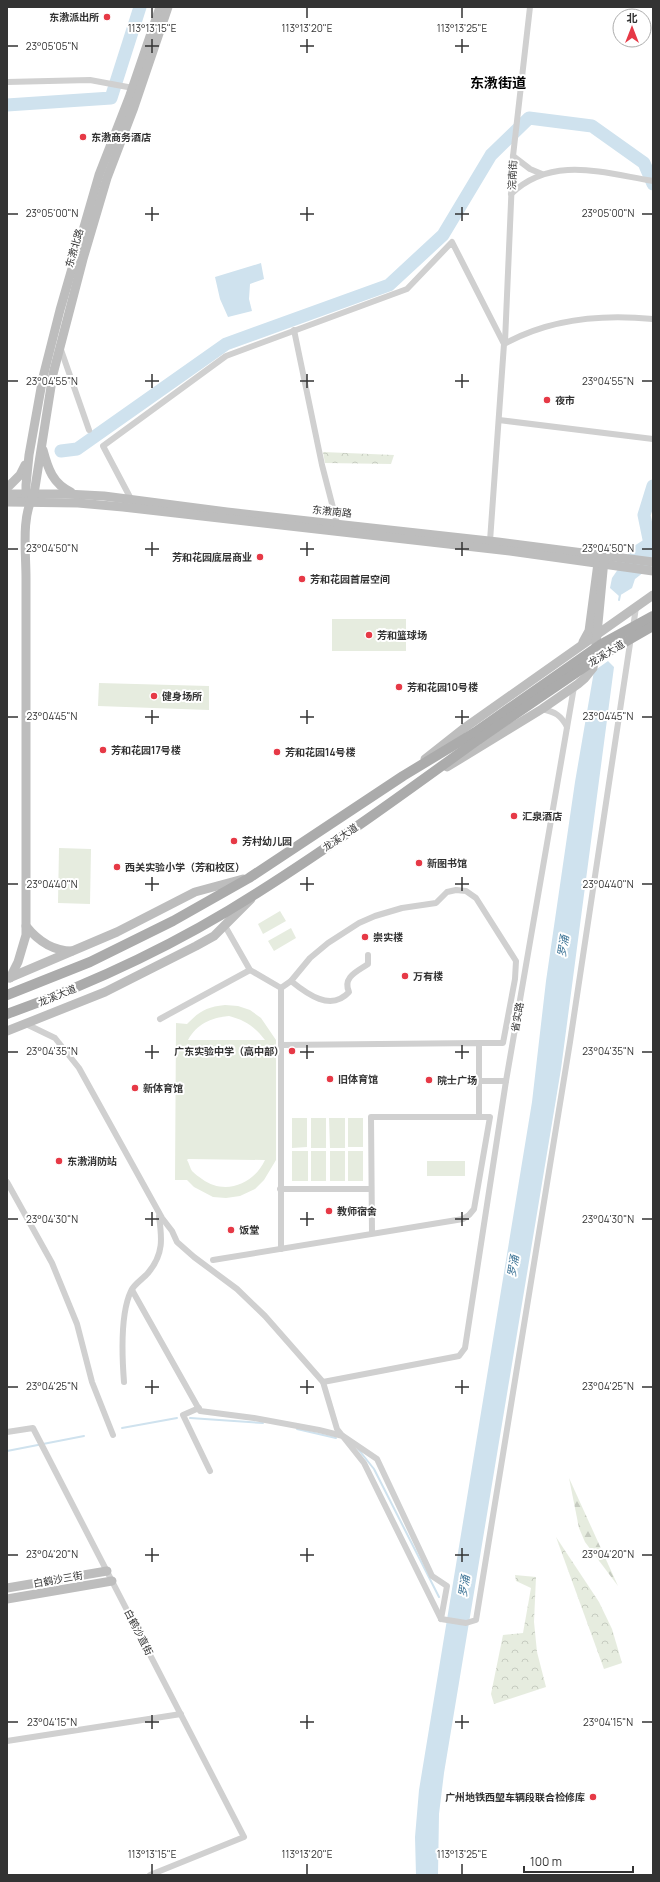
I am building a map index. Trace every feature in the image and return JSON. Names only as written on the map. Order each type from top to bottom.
[{"type":"main road","name":"龙溪大道","points":[[7,1014],[97,979],[168,944],[257,893],[413,786],[476,736],[600,645],[653,616]]},
{"type":"main road","name":"龙溪大道","points":[[7,995],[90,962],[159,928],[249,878],[403,776],[476,736],[599,657],[653,626]]},
{"type":"street","name":"浣南街","points":[[490,541],[504,344],[512,156],[530,7]]},
{"type":"street","name":"东漖北路","points":[[30,497],[28,459],[48,356],[79,238],[98,175],[133,88],[161,8]]},
{"type":"street","name":"东漖北路","points":[[9,978],[24,947],[26,926],[26,520],[42,445],[49,394],[60,345],[100,196],[133,110],[161,8]]},
{"type":"street","points":[[7,82],[74,80],[105,82],[133,88]]},
{"type":"street","points":[[512,156],[530,169],[542,174]]},
{"type":"street","points":[[511,194],[520,185],[542,174],[580,169],[653,181]]},
{"type":"street","points":[[131,499],[103,446],[226,356],[407,289],[452,242],[504,344],[528,333],[584,319],[604,316],[653,319]]},
{"type":"street","points":[[294,330],[322,465],[337,523]]},
{"type":"street","points":[[60,345],[89,430]]},
{"type":"street","points":[[499,420],[650,439]]},
{"type":"street","points":[[42,445],[53,478],[63,489],[74,494]]},
{"type":"street","points":[[7,488],[20,475],[28,459]]},
{"type":"street","name":"东漖南路","points":[[7,494],[602,561],[622,558],[653,562]]},
{"type":"street","name":"东漖南路","points":[[7,502],[30,497],[74,494],[131,499],[490,541],[602,561],[615,566],[653,570]]},
{"type":"street","points":[[413,786],[542,709],[585,678],[593,668],[602,561]]},
{"type":"street","points":[[581,645],[589,631],[602,561]]},
{"type":"street","points":[[403,776],[463,729],[653,596]]},
{"type":"street","points":[[441,1619],[466,1623],[476,1620],[570,1042],[604,820],[620,703],[636,607]]},
{"type":"street","points":[[576,685],[584,674],[586,663],[585,652],[581,645]]},
{"type":"street","name":"省实路","points":[[323,1382],[459,1356],[465,1348],[506,1081],[567,726],[576,685]]},
{"type":"street","points":[[542,709],[556,712],[567,726]]},
{"type":"street","points":[[9,978],[117,932],[195,892],[249,878]]},
{"type":"street","points":[[281,988],[291,981],[310,958],[328,943],[359,923],[402,908],[436,903],[447,892],[466,891],[476,898],[516,961],[515,979],[503,1043],[281,1045]]},
{"type":"street","points":[[7,1031],[105,992],[143,974],[214,936],[257,893]]},
{"type":"street","points":[[26,926],[47,945],[63,951],[73,951]]},
{"type":"street","points":[[225,926],[250,970],[281,988]]},
{"type":"street","points":[[291,981],[315,998],[324,1001],[337,1000],[349,992],[347,987],[351,975],[368,964],[368,955]]},
{"type":"street","points":[[160,1019],[250,970]]},
{"type":"street","points":[[281,988],[281,1249]]},
{"type":"street","points":[[26,1024],[55,1038],[79,1068],[159,1212],[178,1242],[194,1258],[237,1289],[265,1316],[323,1382],[337,1429],[364,1463],[441,1619]]},
{"type":"street","points":[[479,1043],[479,1117]]},
{"type":"street","points":[[479,1081],[506,1081]]},
{"type":"street","points":[[213,1260],[463,1219],[474,1209],[490,1117],[371,1117],[372,1233]]},
{"type":"street","points":[[7,1182],[52,1263],[77,1324],[92,1382],[113,1435]]},
{"type":"street","points":[[280,1189],[371,1189]]},
{"type":"street","points":[[124,1382],[123,1367],[125,1316],[132,1290],[149,1272],[161,1250],[162,1237],[159,1212]]},
{"type":"street","points":[[132,1290],[200,1411],[254,1418],[343,1436],[377,1459],[432,1576],[447,1586],[441,1619]]},
{"type":"street","points":[[199,1408],[183,1415],[210,1471]]},
{"type":"street","name":"白鹤沙直街","points":[[7,1432],[33,1428],[244,1837],[150,1875]]},
{"type":"street","name":"白鹤沙三街","points":[[7,1588],[107,1570]]},
{"type":"street","name":"白鹤沙三街","points":[[7,1599],[112,1581]]},
{"type":"street","points":[[7,1741],[181,1714]]},
{"type":"green space","points":[[323,452],[394,455],[391,464],[325,463]]},
{"type":"green space","name":"芳和篮球场","points":[[332,619],[406,619],[406,651],[332,651]]},
{"type":"green space","name":"健身场所","points":[[99,683],[209,686],[209,710],[98,706]]},
{"type":"green space","points":[[59,848],[91,849],[90,904],[58,903]]},
{"type":"green space","points":[[280,911],[286,921],[263,934],[258,924]]},
{"type":"green space","points":[[291,928],[296,938],[274,951],[268,941]]},
{"type":"green space","points":[[218,1006],[238,1006],[250,1010],[261,1018],[276,1040],[276,1160],[264,1180],[255,1189],[240,1196],[226,1198],[213,1197],[194,1187],[187,1180],[175,1180],[176,1023],[187,1024],[204,1010]],"holes":[[[229,1016],[249,1025],[265,1040],[188,1040],[200,1026],[210,1020]],[[188,1159],[265,1160],[254,1175],[238,1185],[229,1187],[220,1187],[202,1179],[192,1171],[187,1160]]]},
{"type":"green space","points":[[292,1118],[307,1118],[307,1147],[292,1148]]},
{"type":"green space","points":[[311,1118],[326,1118],[326,1148],[311,1148]]},
{"type":"green space","points":[[329,1118],[345,1118],[345,1148],[330,1148]]},
{"type":"green space","points":[[348,1118],[363,1118],[363,1147],[348,1147]]},
{"type":"green space","points":[[292,1151],[308,1151],[308,1181],[292,1181]]},
{"type":"green space","points":[[311,1151],[326,1151],[326,1181],[311,1181]]},
{"type":"green space","points":[[330,1151],[345,1151],[345,1181],[330,1181]]},
{"type":"green space","points":[[348,1151],[363,1151],[363,1181],[348,1181]]},
{"type":"green space","points":[[427,1161],[465,1161],[465,1176],[427,1176]]},
{"type":"green space","points":[[569,1478],[618,1586],[585,1542],[579,1528]]},
{"type":"green space","points":[[556,1537],[599,1602],[612,1629],[622,1663],[604,1669]]},
{"type":"green space","points":[[515,1575],[536,1577],[534,1622],[537,1652],[546,1687],[494,1704],[491,1694],[503,1635],[523,1633],[531,1588],[516,1581]]},
{"type":"water","points":[[261,263],[264,279],[250,284],[249,299],[252,311],[228,317],[220,299],[215,277]]},
{"type":"water","points":[[653,534],[653,565],[635,579],[632,588],[619,596],[610,588],[612,578],[634,546]]},
{"type":"water","points":[[608,661],[614,667],[561,1069],[444,1773],[439,1814],[438,1875],[416,1875],[415,1837],[419,1790],[532,1102],[546,981],[575,782],[594,671]]},
{"type":"waterway","points":[[7,105],[111,98],[140,7]]},
{"type":"waterway","points":[[61,451],[77,449],[226,344],[389,285],[443,235],[491,155],[529,118],[592,126],[644,163],[653,184]]},
{"type":"waterway","points":[[651,549],[644,515],[653,486]]},
{"type":"waterway","name":"罗涌","points":[[619,600],[620,595]]},
{"type":"waterway","points":[[122,1428],[177,1418]]},
{"type":"waterway","points":[[190,1418],[263,1423]]},
{"type":"waterway","points":[[297,1429],[336,1438]]},
{"type":"waterway","points":[[7,1451],[84,1436]]},
{"type":"waterway","points":[[358,1449],[374,1469],[439,1597]]},
{"type":"place","name":"东漖派出所","points":[[107,17]]},
{"type":"place","name":"东漖商务酒店","points":[[83,137]]},
{"type":"place","name":"夜市","points":[[547,400]]},
{"type":"place","name":"芳和花园底层商业","points":[[260,557]]},
{"type":"place","name":"芳和花园首层空间","points":[[302,579]]},
{"type":"place","name":"芳和篮球场","points":[[369,635]]},
{"type":"place","name":"芳和花园10号楼","points":[[399,687]]},
{"type":"place","name":"健身场所","points":[[154,696]]},
{"type":"place","name":"芳和花园17号楼","points":[[103,750]]},
{"type":"place","name":"芳和花园14号楼","points":[[277,752]]},
{"type":"place","name":"汇泉酒店","points":[[514,816]]},
{"type":"place","name":"芳村幼儿园","points":[[234,841]]},
{"type":"place","name":"新图书馆","points":[[419,863]]},
{"type":"place","name":"西关实验小学（芳和校区）","points":[[117,867]]},
{"type":"place","name":"崇实楼","points":[[365,937]]},
{"type":"place","name":"万有楼","points":[[405,976]]},
{"type":"place","name":"广东实验中学（高中部）","points":[[292,1051]]},
{"type":"place","name":"旧体育馆","points":[[330,1079]]},
{"type":"place","name":"院士广场","points":[[429,1080]]},
{"type":"place","name":"新体育馆","points":[[135,1088]]},
{"type":"place","name":"东漖消防站","points":[[59,1161]]},
{"type":"place","name":"教师宿舍","points":[[329,1211]]},
{"type":"place","name":"饭堂","points":[[231,1230]]},
{"type":"place","name":"广州地铁西塱车辆段联合检修库","points":[[593,1797]]},
{"type":"district","name":"东漖街道","points":[[498,83]]}]
